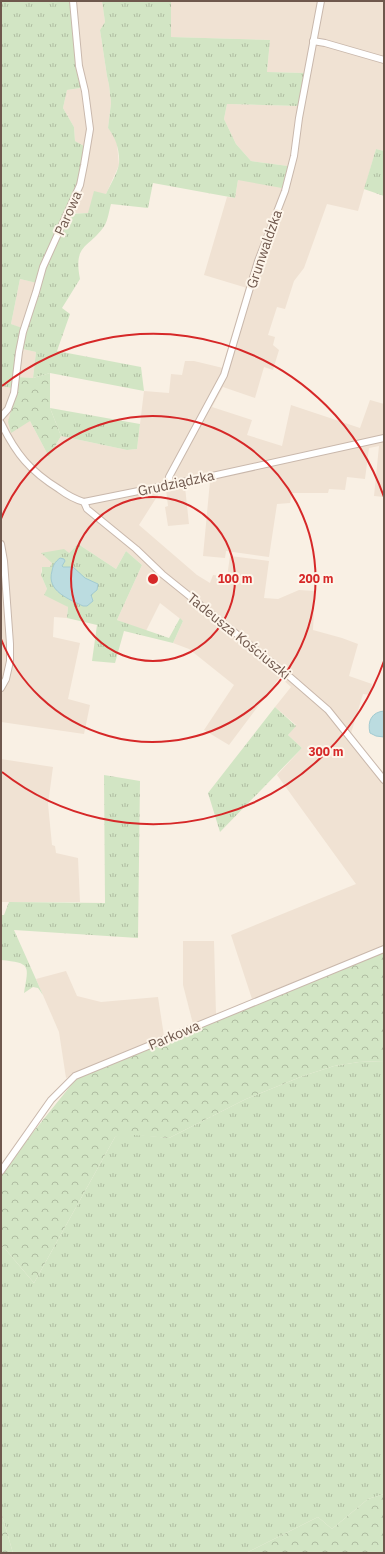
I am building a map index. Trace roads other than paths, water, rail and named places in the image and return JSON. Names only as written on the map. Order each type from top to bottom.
[{"type":"street","name":"Parowa","points":[[1,417],[8,410],[14,393],[23,332],[43,267],[80,185],[84,165],[90,129],[85,91],[79,66],[72,1]]},
{"type":"street","name":"Grunwaldzka","points":[[169,485],[169,477],[224,375],[258,261],[285,191],[294,156],[321,1]]},
{"type":"street","points":[[313,41],[325,42],[384,60]]},
{"type":"street","points":[[1,423],[6,434],[24,461],[41,478],[75,499],[84,502]]},
{"type":"street","points":[[1,439],[6,434]]},
{"type":"street","name":"Grudziądzka","points":[[84,502],[384,438]]},
{"type":"street","name":"Tadeusza Kościuszki","points":[[84,502],[87,509],[136,549],[162,574],[290,677],[328,710],[384,780]]},
{"type":"street","points":[[1,544],[4,561],[10,644],[10,661],[6,678],[1,688]]},
{"type":"street","name":"Parkowa","points":[[1,1171],[51,1100],[75,1076],[384,949]]},
{"type":"water","points":[[60,558],[64,559],[65,561],[62,566],[63,567],[73,567],[85,578],[98,584],[97,590],[91,595],[93,601],[87,606],[83,606],[65,597],[55,589],[52,584],[51,578],[53,567]]},
{"type":"water","points":[[384,711],[384,737],[376,736],[370,733],[370,721],[376,713]]}]
